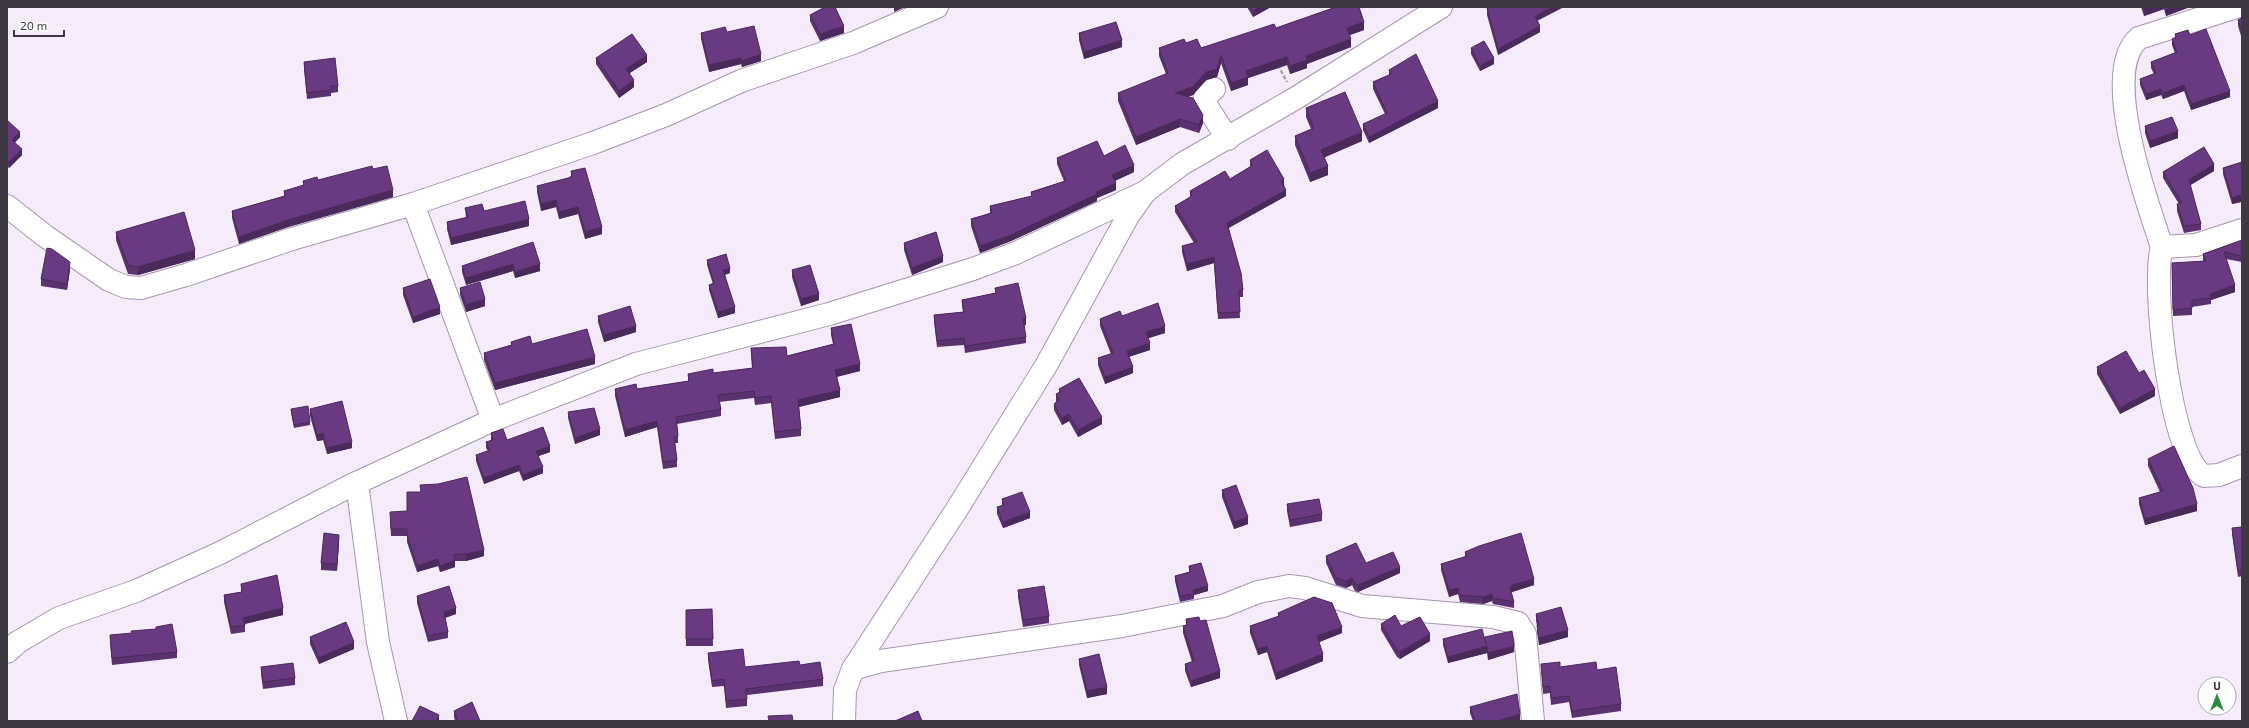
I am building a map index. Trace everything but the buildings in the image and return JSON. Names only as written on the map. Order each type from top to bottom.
[{"type":"street","points":[[7,206],[45,236],[109,280],[133,288],[141,288],[186,275],[292,239],[413,204],[593,143],[666,115],[741,81],[853,43],[937,7]]},
{"type":"street","points":[[7,652],[18,642],[59,618],[136,591],[220,553],[357,483],[493,420],[636,364],[829,314],[973,270],[1037,243],[1145,192],[1182,164],[1228,139],[1296,98],[1440,7]]},
{"type":"street","points":[[2236,7],[2139,38],[2131,46],[2126,60],[2123,91],[2141,183],[2162,247],[2159,258],[2158,282],[2168,383],[2173,409],[2181,434],[2194,464],[2204,476],[2219,475],[2242,466]]},
{"type":"street","points":[[1214,89],[1205,97],[1204,102],[1228,139]]},
{"type":"street","points":[[844,721],[844,690],[853,668],[957,509],[1047,364],[1128,216],[1145,192]]},
{"type":"street","points":[[413,204],[493,420]]},
{"type":"street","points":[[2162,247],[2196,246],[2242,230]]},
{"type":"street","points":[[357,483],[378,642],[396,721]]},
{"type":"street","points":[[853,668],[881,661],[1122,626],[1222,606],[1258,592],[1289,586],[1305,588],[1362,606],[1493,617],[1518,623],[1525,634],[1533,721]]},
{"type":"path","points":[[1276,61],[1296,98]]}]
